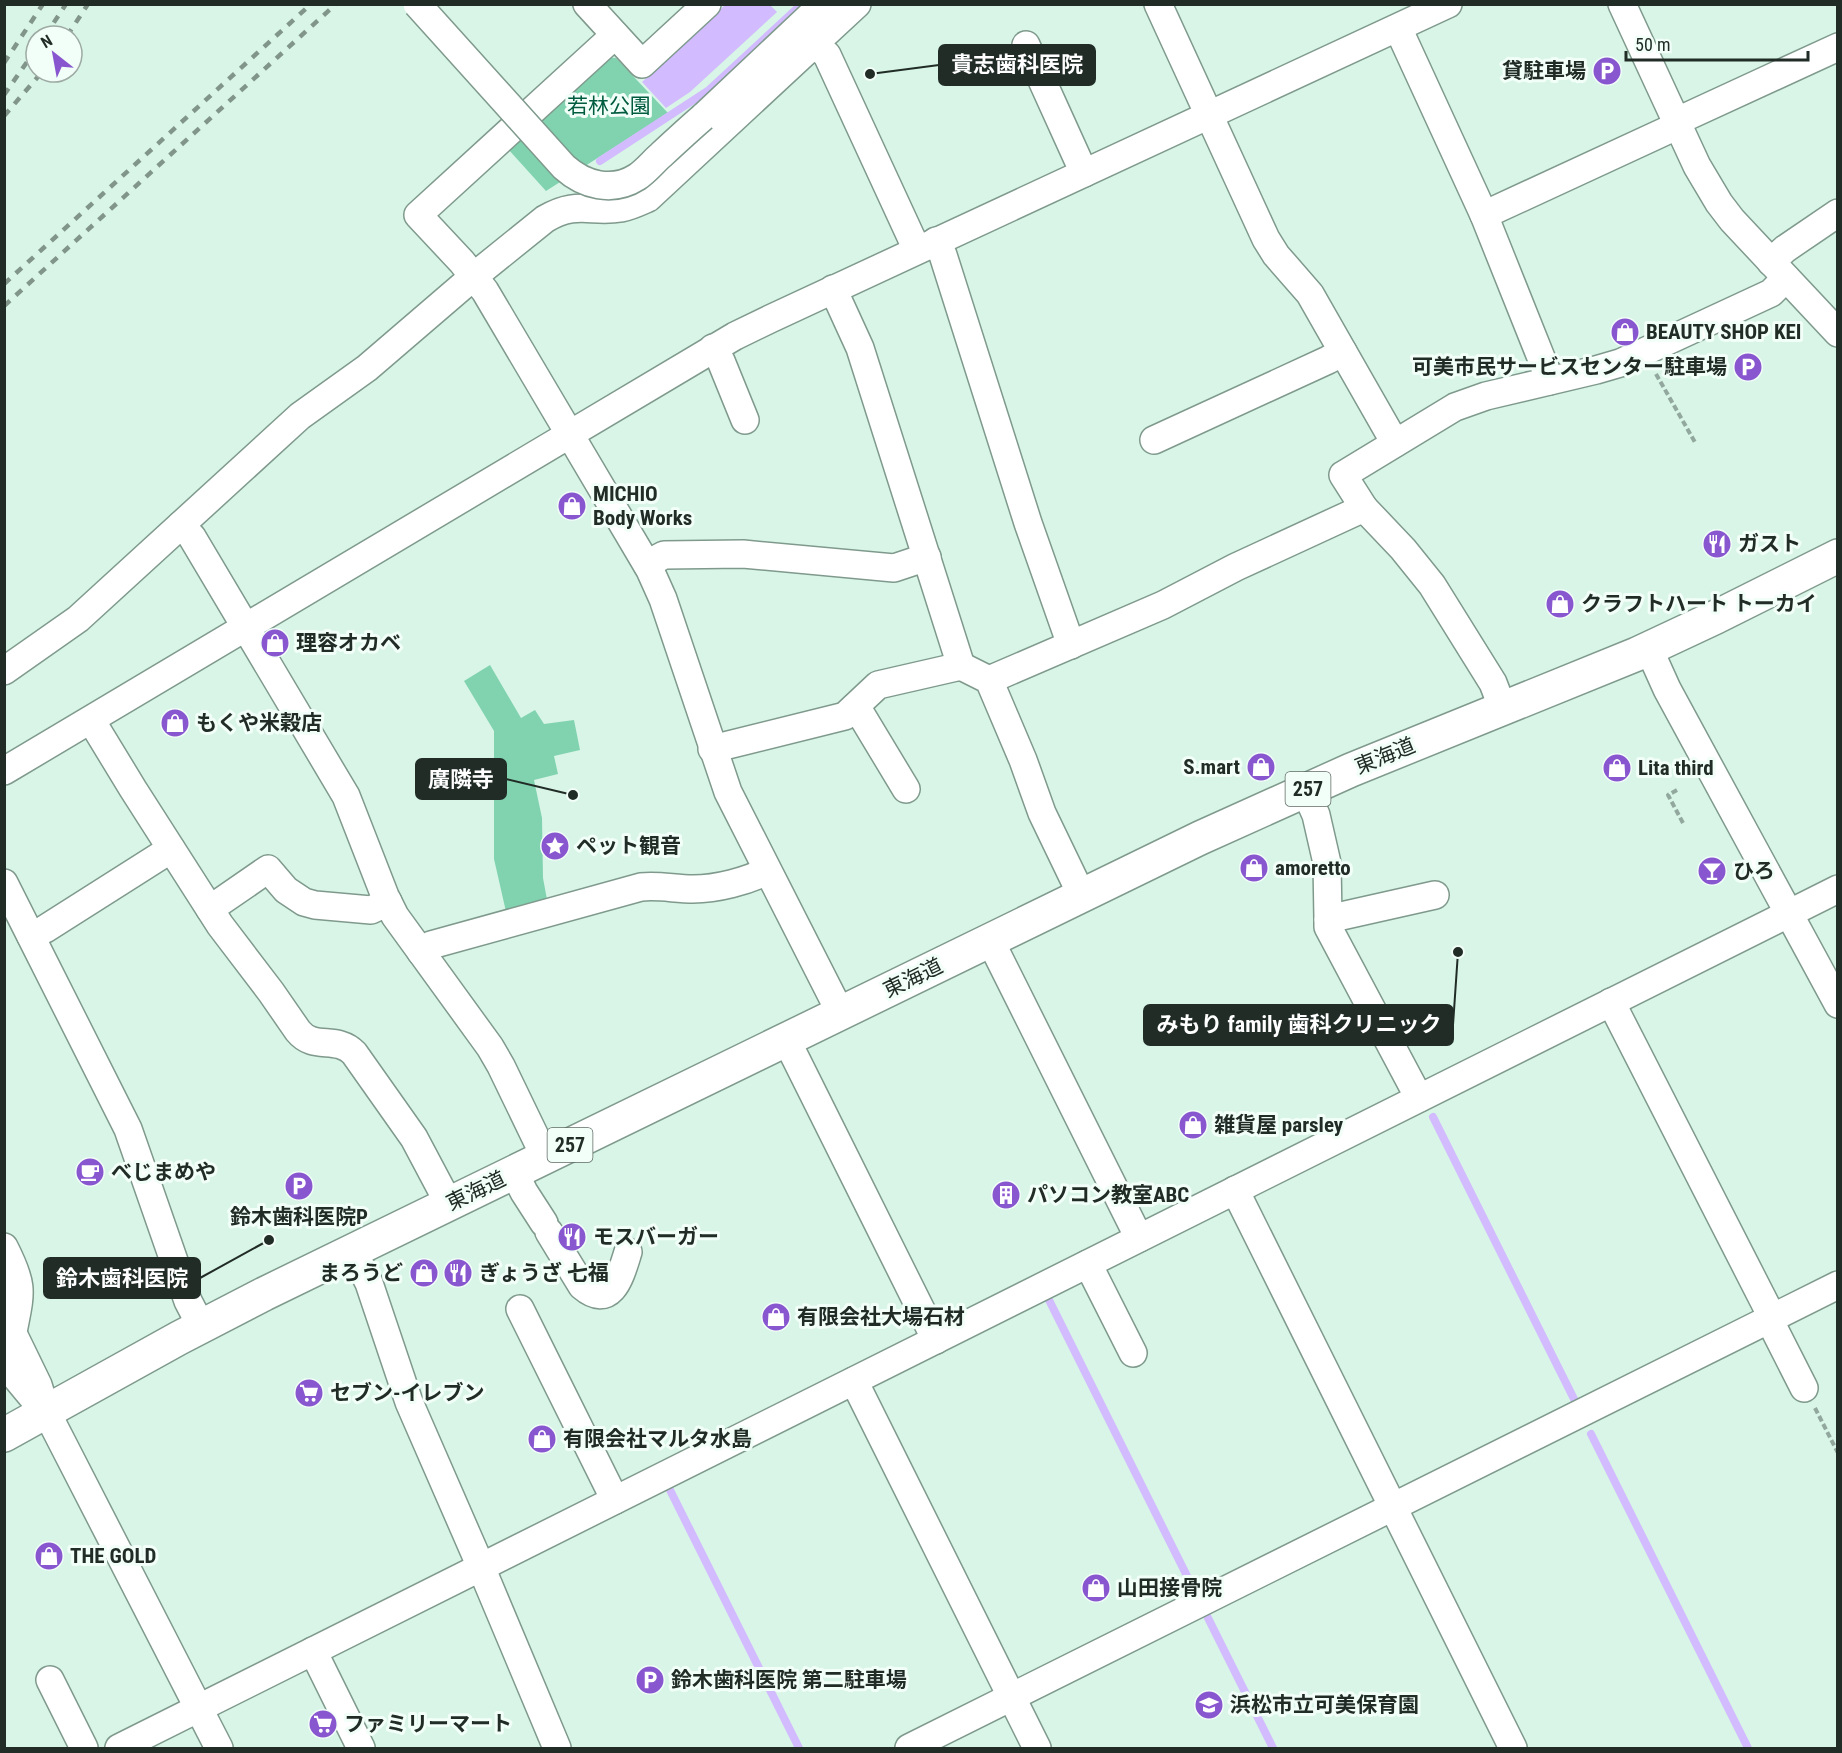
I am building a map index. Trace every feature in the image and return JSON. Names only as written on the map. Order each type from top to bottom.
[{"type":"highway","name":"東海道","points":[[4,1435],[201,1326],[990,940],[1305,790],[1649,649],[1838,556]]},
{"type":"street","points":[[417,4],[564,167],[576,177],[590,184],[606,186],[621,184],[636,177],[823,4]]},
{"type":"street","points":[[587,4],[642,64],[707,4]]},
{"type":"street","points":[[4,672],[78,619],[300,416],[367,368],[545,219],[571,208],[619,208],[634,205],[648,198],[857,4]]},
{"type":"street","points":[[1158,4],[1271,248],[1307,289],[1395,443]]},
{"type":"street","points":[[4,771],[713,348],[833,289],[1448,4]]},
{"type":"street","points":[[1622,4],[1696,166],[1719,203],[1732,220],[1838,333]]},
{"type":"street","points":[[1398,28],[1484,215],[1549,381]]},
{"type":"street","points":[[615,34],[418,215],[485,291],[647,564],[663,599],[728,792],[841,1014]]},
{"type":"street","points":[[815,44],[827,55],[926,246],[946,267],[1028,523],[1071,645]]},
{"type":"street","points":[[1026,45],[1084,173]]},
{"type":"street","points":[[1484,215],[1668,130],[1686,117],[1838,47]]},
{"type":"street","points":[[1503,710],[1492,683],[1432,585],[1403,549],[1364,508],[1343,475],[1455,406],[1486,396],[1608,367],[1771,293],[1785,249],[1838,213]]},
{"type":"street","points":[[833,289],[860,348],[962,666]]},
{"type":"street","points":[[713,348],[721,361],[745,420]]},
{"type":"street","points":[[1154,441],[1343,352]]},
{"type":"street","points":[[989,680],[1163,605],[1236,567],[1364,508]]},
{"type":"street","points":[[181,525],[192,537],[346,796],[388,902],[401,926],[484,1038],[545,1157]]},
{"type":"street","points":[[647,564],[664,555],[743,554],[894,568],[927,557]]},
{"type":"street","points":[[1649,649],[1667,689],[1838,1004]]},
{"type":"street","points":[[712,749],[845,716],[878,685],[962,666],[989,680],[1023,760],[1042,813],[1082,896]]},
{"type":"street","points":[[854,708],[862,716],[906,789]]},
{"type":"street","points":[[91,720],[210,909],[303,1037],[309,1041],[342,1044],[354,1053],[414,1138],[449,1204]]},
{"type":"street","points":[[1305,790],[1316,815],[1327,863],[1328,927],[1419,1098]]},
{"type":"street","points":[[21,931],[171,849]]},
{"type":"street","points":[[210,909],[268,869],[294,897],[315,905],[371,910],[388,902]]},
{"type":"street","points":[[421,952],[431,945],[634,888],[654,885],[696,889],[751,879],[767,871]]},
{"type":"street","points":[[4,883],[21,931],[128,1129],[188,1301],[201,1326]]},
{"type":"street","points":[[119,1749],[1838,889]]},
{"type":"street","points":[[1328,919],[1435,895]]},
{"type":"street","points":[[990,940],[1139,1238]]},
{"type":"street","points":[[1611,1002],[1804,1388]]},
{"type":"street","points":[[786,1040],[936,1340]]},
{"type":"street","points":[[514,1172],[582,1286],[588,1291],[603,1294],[616,1286],[628,1252]]},
{"type":"street","points":[[1234,1190],[1513,1749]]},
{"type":"street","points":[[4,1247],[20,1284],[20,1295],[9,1323],[38,1385],[46,1412],[219,1749]]},
{"type":"street","points":[[353,1251],[369,1282],[400,1378],[416,1418],[557,1749]]},
{"type":"street","points":[[1088,1264],[1133,1353]]},
{"type":"street","points":[[909,1749],[1838,1284]]},
{"type":"street","points":[[520,1309],[615,1500]]},
{"type":"street","points":[[4,1360],[26,1392],[46,1412]]},
{"type":"street","points":[[854,1381],[1037,1749]]},
{"type":"street","points":[[313,1651],[362,1749]]},
{"type":"street","points":[[50,1680],[84,1749]]},
{"type":"path","points":[[1645,352],[1696,444]]},
{"type":"path","points":[[1677,790],[1668,795],[1683,823]]},
{"type":"path","points":[[1804,1388],[1838,1453]]},
{"type":"green space","name":"若林公園","points":[[606,57],[616,58],[668,113],[546,191],[507,148]]},
{"type":"green space","points":[[490,665],[521,718],[535,710],[544,724],[574,720],[580,750],[554,756],[558,774],[534,780],[542,818],[543,878],[548,905],[507,916],[494,859],[494,731],[464,681]]},
{"type":"shaded area","points":[[725,5],[770,5],[777,12],[690,92],[666,108],[642,82]]},
{"type":"waterway","points":[[600,161],[709,90],[802,4]]},
{"type":"waterway","points":[[1433,1117],[1575,1401]]},
{"type":"waterway","points":[[1048,1298],[1194,1590]]},
{"type":"waterway","points":[[1591,1434],[1748,1748]]},
{"type":"waterway","points":[[669,1488],[799,1748]]},
{"type":"waterway","points":[[1207,1616],[1273,1748]]},
{"type":"railway","points":[[4,63],[43,4]]},
{"type":"railway","points":[[53,24],[66,4]]},
{"type":"railway","points":[[75,24],[88,4]]},
{"type":"railway","points":[[4,284],[311,4]]},
{"type":"railway","points":[[4,306],[336,4]]},
{"type":"railway","points":[[4,95],[24,66]]},
{"type":"railway","points":[[4,116],[32,84]]},
{"type":"place","name":"貸駐車場","points":[[1607,71]]},
{"type":"place","name":"貴志歯科医院","points":[[870,74]]},
{"type":"place","name":"BEAUTY SHOP KEI","points":[[1625,332]]},
{"type":"place","name":"可美市民サービスセンター駐車場","points":[[1748,367]]},
{"type":"place","name":"MICHIO Body Works","points":[[572,506]]},
{"type":"place","name":"ガスト","points":[[1717,544]]},
{"type":"place","name":"クラフトハート トーカイ","points":[[1560,604]]},
{"type":"place","name":"理容オカベ","points":[[275,643]]},
{"type":"place","name":"もくや米穀店","points":[[175,723]]},
{"type":"place","name":"S.mart","points":[[1261,767]]},
{"type":"place","name":"Lita third","points":[[1617,768]]},
{"type":"place","name":"廣隣寺","points":[[573,795]]},
{"type":"place","name":"ペット観音","points":[[555,846]]},
{"type":"place","name":"amoretto","points":[[1254,868]]},
{"type":"place","name":"ひろ","points":[[1712,871]]},
{"type":"place","name":"みもり family 歯科クリニック","points":[[1458,952]]},
{"type":"place","name":"雑貨屋 parsley","points":[[1193,1125]]},
{"type":"place","name":"べじまめや","points":[[90,1172]]},
{"type":"place","name":"鈴木歯科医院P","points":[[299,1186]]},
{"type":"place","name":"パソコン教室ABC","points":[[1006,1195]]},
{"type":"place","name":"モスバーガー","points":[[572,1237]]},
{"type":"place","name":"鈴木歯科医院","points":[[269,1240]]},
{"type":"place","name":"まろうど","points":[[424,1273]]},
{"type":"place","name":"ぎょうざ 七福","points":[[458,1273]]},
{"type":"place","name":"有限会社大場石材","points":[[776,1317]]},
{"type":"place","name":"セブン-イレブン","points":[[309,1393]]},
{"type":"place","name":"有限会社マルタ水島","points":[[542,1439]]},
{"type":"place","name":"THE GOLD","points":[[49,1556]]},
{"type":"place","name":"山田接骨院","points":[[1096,1588]]},
{"type":"place","name":"鈴木歯科医院 第二駐車場","points":[[650,1680]]},
{"type":"place","name":"浜松市立可美保育園","points":[[1209,1705]]},
{"type":"place","name":"ファミリーマート","points":[[323,1724]]}]
